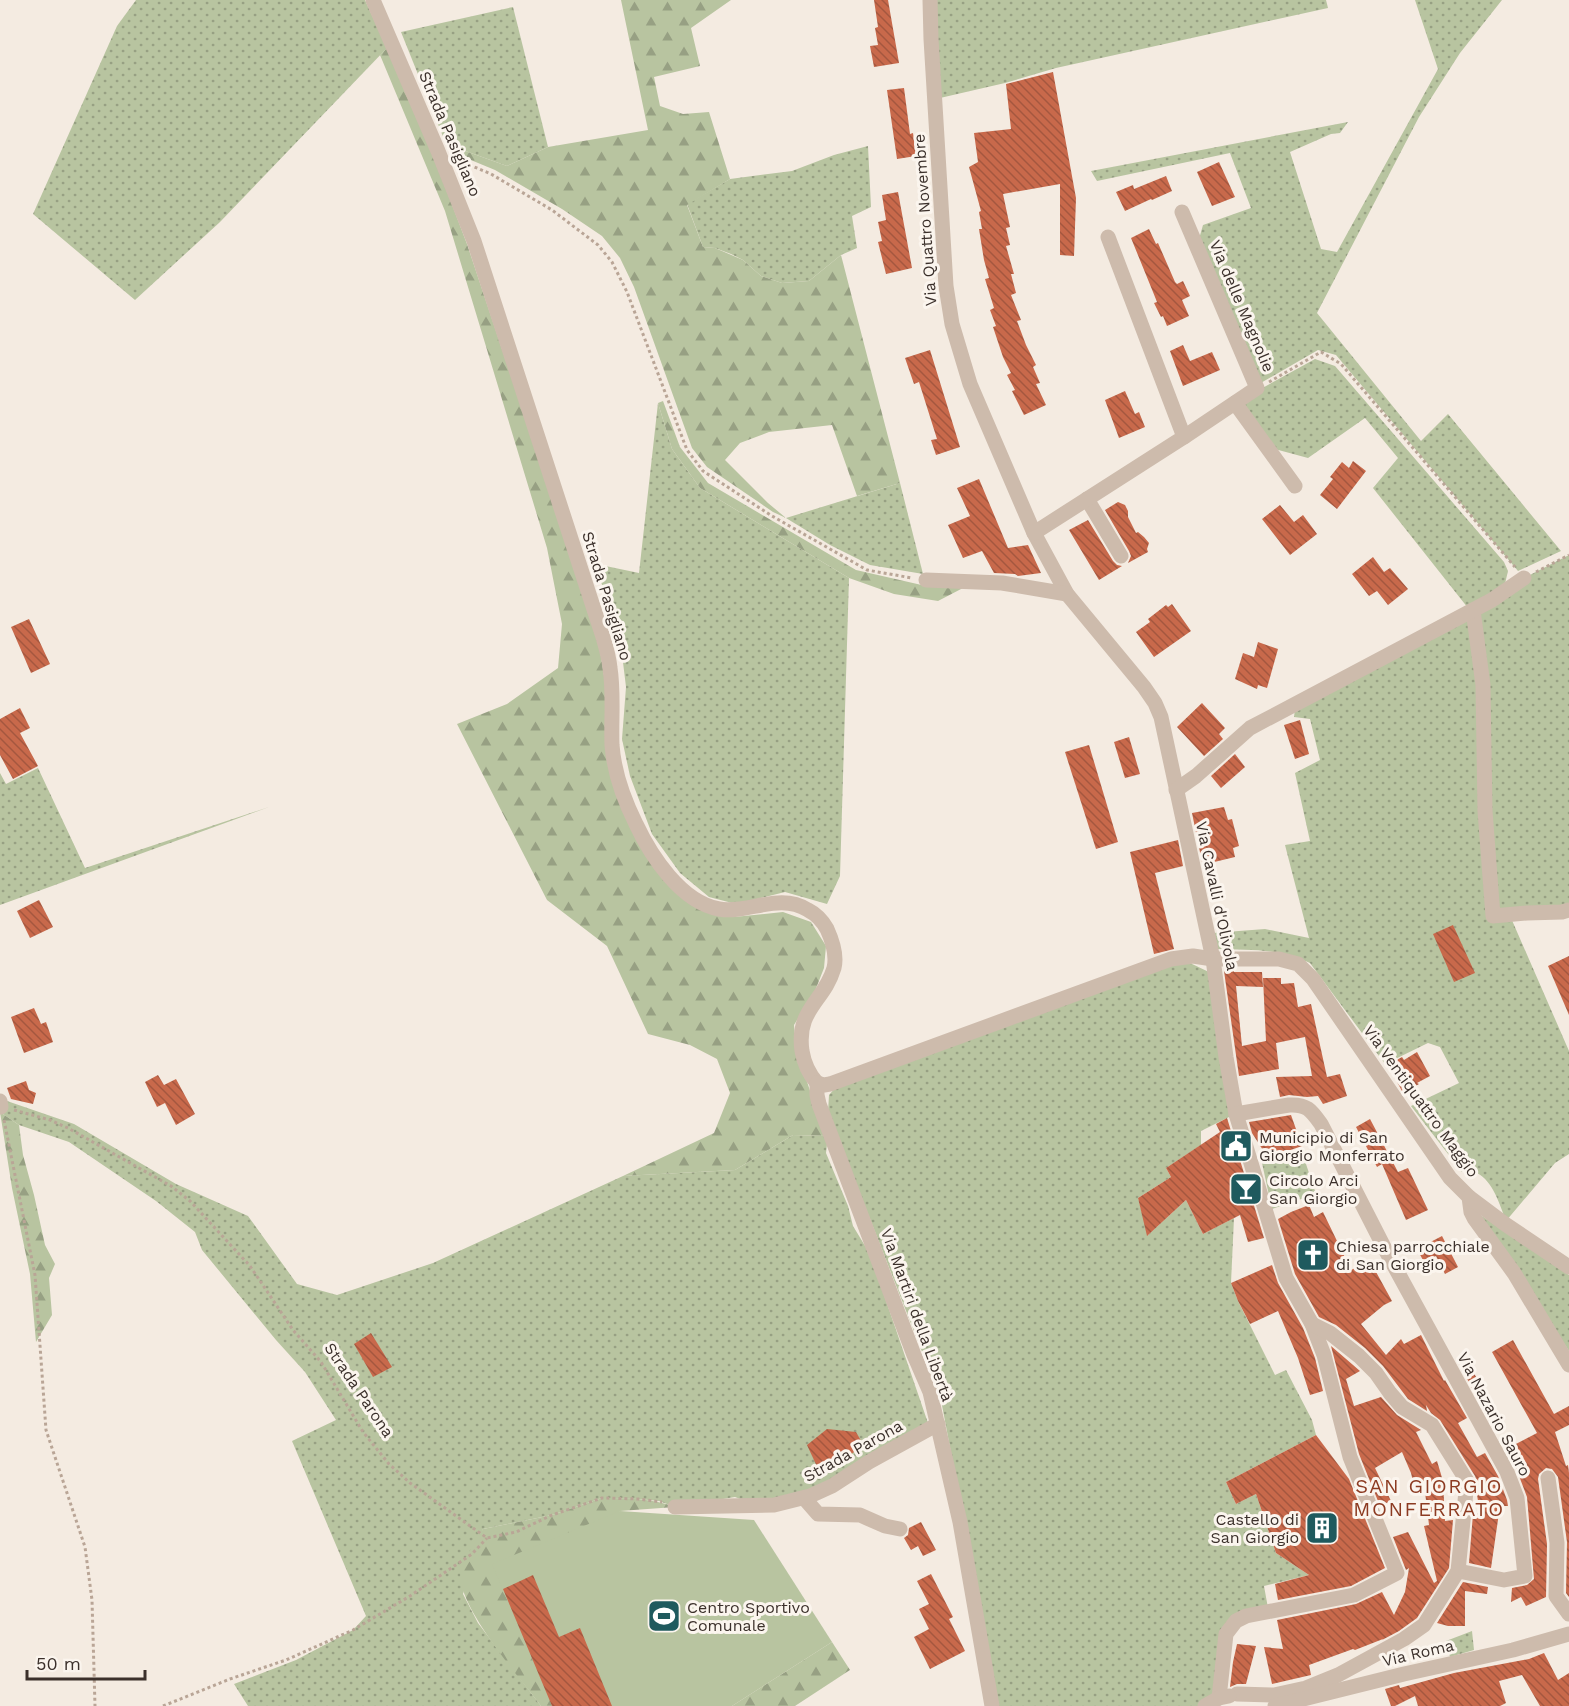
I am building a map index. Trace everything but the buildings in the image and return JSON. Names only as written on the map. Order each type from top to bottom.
[{"type":"street","name":"Strada Pasigliano","points":[[373,0],[474,241],[603,637],[611,669],[612,747],[625,800],[648,846],[664,869],[682,889],[698,901],[720,909],[737,909],[784,902],[801,905],[817,915],[827,928],[834,948],[834,967],[804,1018],[800,1037],[805,1064],[817,1083]]},
{"type":"street","name":"Via Quattro Novembre","points":[[930,0],[946,286],[952,324],[970,384],[1034,533],[1067,594]]},
{"type":"street","name":"Via delle Magnolie","points":[[1034,533],[1257,388],[1182,212]]},
{"type":"street","points":[[1108,237],[1184,436]]},
{"type":"street","points":[[1234,403],[1295,486]]},
{"type":"street","points":[[1087,499],[1121,556]]},
{"type":"street","points":[[1176,790],[1196,776],[1250,728],[1492,600],[1524,578]]},
{"type":"street","points":[[926,580],[1002,583],[1067,594]]},
{"type":"street","name":"Via Cavalli d'Olivola","points":[[1067,594],[1144,687],[1161,717],[1214,958],[1226,1057],[1236,1114],[1286,1278],[1312,1324],[1324,1355],[1350,1456],[1397,1573],[1354,1595],[1246,1616],[1236,1621],[1226,1634],[1219,1698]]},
{"type":"street","points":[[1473,610],[1483,685],[1485,811],[1493,916],[1569,910]]},
{"type":"street","name":"Via Ventiquattro Maggio","points":[[817,1083],[830,1084],[1171,959],[1193,956],[1279,959],[1298,964],[1313,980],[1450,1178],[1469,1197],[1474,1218],[1514,1273],[1569,1365]]},
{"type":"street","name":"Via Martiri della Libertà","points":[[817,1083],[819,1104],[930,1392],[960,1522],[992,1706]]},
{"type":"street","name":"Via Nazario Sauro","points":[[1236,1114],[1289,1104],[1298,1104],[1311,1110],[1507,1472],[1517,1498],[1524,1576],[1504,1580],[1458,1571]]},
{"type":"street","points":[[1469,1197],[1569,1266]]},
{"type":"street","points":[[1205,1706],[1219,1698],[1237,1694],[1275,1695],[1306,1688],[1338,1675],[1404,1639],[1424,1625],[1458,1571],[1467,1481],[1432,1425],[1402,1407],[1376,1373],[1359,1356],[1330,1333],[1312,1324]]},
{"type":"street","name":"Strada Parona","points":[[675,1507],[774,1505],[804,1498],[832,1486],[869,1462],[938,1424]]},
{"type":"street","points":[[1548,1478],[1557,1543],[1556,1596],[1569,1614]]},
{"type":"street","points":[[804,1498],[818,1514],[860,1515],[885,1526],[900,1529]]},
{"type":"street","name":"Via Roma","points":[[1237,1694],[1274,1706],[1513,1650],[1569,1634]]},
{"type":"path","points":[[438,151],[491,174],[552,210],[598,245],[612,262],[627,292],[687,450],[703,471],[772,516],[867,570],[926,580]]},
{"type":"path","points":[[1257,388],[1321,352],[1341,364],[1524,578],[1569,555]]},
{"type":"path","points":[[1,1104],[34,1275],[46,1430],[85,1547],[92,1600],[95,1706]]},
{"type":"path","name":"Strada Parona","points":[[1,1104],[68,1128],[171,1186],[190,1201],[250,1266],[294,1330],[321,1362],[363,1432],[389,1464],[410,1484],[488,1538]]},
{"type":"path","points":[[163,1706],[230,1679],[286,1660],[353,1630],[410,1596],[472,1554],[488,1538],[516,1532],[552,1515],[602,1498],[659,1501],[675,1507]]},
{"type":"green space","points":[[136,0],[365,0],[387,48],[220,222],[135,300],[33,214],[117,26]]},
{"type":"green space","points":[[621,0],[731,0],[691,28],[700,66],[654,77],[660,106],[683,114],[709,112],[730,179],[687,205],[703,247],[715,248],[743,260],[761,276],[782,283],[809,281],[841,255],[900,483],[857,496],[832,425],[769,432],[740,443],[725,460],[786,518],[773,512],[707,467],[692,448],[634,287],[620,258],[602,236],[562,209],[495,170],[449,151],[446,144],[507,166],[548,147],[648,130]]},
{"type":"green space","points":[[934,0],[1326,0],[1328,8],[1056,68],[940,98]]},
{"type":"green space","points":[[1415,0],[1502,0],[1460,53],[1419,117],[1317,313],[1421,441],[1448,414],[1561,551],[1518,571],[1336,355],[1318,350],[1259,384],[1199,239],[1203,225],[1251,208],[1230,153],[1097,181],[1091,171],[1348,122],[1340,133],[1331,134],[1290,152],[1321,249],[1337,252],[1438,69]]},
{"type":"green space","points":[[513,7],[548,147],[507,166],[446,144],[401,32]]},
{"type":"green space","points":[[387,48],[432,152],[467,244],[598,637],[626,817],[693,905],[734,917],[783,912],[811,922],[826,946],[824,968],[815,991],[794,1025],[796,1048],[815,1106],[828,1136],[793,1135],[735,1170],[623,1176],[714,1133],[730,1093],[717,1059],[690,1045],[648,1034],[607,946],[547,900],[457,724],[507,704],[558,668],[562,624],[547,548],[445,211],[380,55]]},
{"type":"green space","points":[[868,146],[871,207],[852,216],[857,248],[841,255],[809,281],[782,283],[761,276],[743,260],[731,254],[715,248],[703,247],[687,204],[730,179],[792,171],[834,155]]},
{"type":"green space","points":[[1315,359],[1335,366],[1504,562],[1508,571],[1504,588],[1468,608],[1373,488],[1398,458],[1365,418],[1308,458],[1271,448],[1235,403]]},
{"type":"green space","points":[[663,401],[680,447],[708,483],[856,570],[926,586],[963,588],[938,601],[894,594],[849,578],[700,488],[672,449],[658,403]]},
{"type":"green space","points":[[658,403],[672,449],[700,488],[849,578],[840,876],[827,904],[785,892],[736,904],[709,897],[680,873],[652,834],[630,776],[622,739],[626,687],[622,654],[596,564],[639,573]]},
{"type":"green space","points":[[900,483],[923,574],[870,565],[830,545],[786,518]]},
{"type":"green space","points":[[1569,555],[1569,910],[1511,918],[1569,1051],[1569,1154],[1555,1163],[1506,1221],[1495,1194],[1483,1177],[1477,1173],[1462,1172],[1411,1106],[1459,1083],[1440,1047],[1428,1043],[1385,1064],[1310,963],[1274,952],[1215,949],[1213,933],[1265,929],[1309,938],[1285,845],[1310,841],[1295,773],[1320,760],[1310,719],[1294,717],[1295,709],[1524,578]]},
{"type":"green space","points":[[38,768],[85,868],[269,807],[0,905],[0,773],[6,784]]},
{"type":"green space","points":[[1190,963],[1211,973],[1231,1116],[1201,1131],[1201,1145],[1166,1168],[1171,1177],[1138,1198],[1148,1235],[1186,1200],[1203,1234],[1234,1218],[1231,1283],[1275,1375],[1286,1370],[1312,1420],[1316,1435],[1226,1482],[1236,1504],[1256,1494],[1276,1553],[1309,1575],[1264,1586],[1268,1608],[1225,1625],[1214,1697],[1198,1706],[999,1706],[941,1400],[828,1112],[829,1095],[836,1087],[1173,965]]},
{"type":"green space","points":[[7,1101],[74,1124],[176,1184],[248,1216],[297,1284],[337,1295],[433,1263],[623,1176],[735,1170],[793,1135],[828,1136],[826,1153],[848,1206],[853,1226],[870,1254],[928,1423],[832,1486],[753,1504],[735,1497],[675,1507],[659,1501],[602,1498],[552,1515],[483,1529],[463,1594],[478,1623],[541,1706],[248,1706],[234,1684],[296,1660],[353,1630],[366,1616],[292,1441],[336,1420],[305,1372],[202,1250],[195,1232],[156,1201],[69,1142],[19,1125],[0,1112]]},
{"type":"green space","points":[[0,1112],[19,1125],[23,1155],[45,1245],[55,1264],[49,1278],[52,1315],[36,1342],[30,1274],[12,1188]]},
{"type":"green space","points":[[1301,1149],[1316,1194],[1272,1209],[1262,1163]]},
{"type":"green space","points":[[1479,1214],[1569,1275],[1569,1351]]},
{"type":"green space","points":[[602,1498],[648,1500],[675,1507],[620,1511],[552,1706],[541,1706],[477,1619],[461,1583],[461,1569],[483,1529],[552,1515]]},
{"type":"green space","name":"Centro Sportivo Comunale","points":[[620,1511],[754,1520],[832,1642],[732,1706],[552,1706],[492,1564]]},
{"type":"green space","points":[[1472,1631],[1474,1650],[1450,1657],[1446,1641]]},
{"type":"green space","points":[[832,1642],[850,1670],[795,1706],[732,1706]]},
{"type":"place","name":"Municipio di San Giorgio Monferrato","points":[[1236,1146]]},
{"type":"place","name":"Circolo Arci San Giorgio","points":[[1246,1189]]},
{"type":"place","name":"Chiesa parrocchiale di San Giorgio","points":[[1313,1255]]},
{"type":"place","name":"Castello di San Giorgio","points":[[1322,1528]]},
{"type":"place","name":"Centro Sportivo Comunale","points":[[664,1616]]},
{"type":"district","name":"SAN GIORGIO MONFERRATO","points":[[1429,1498]]}]
